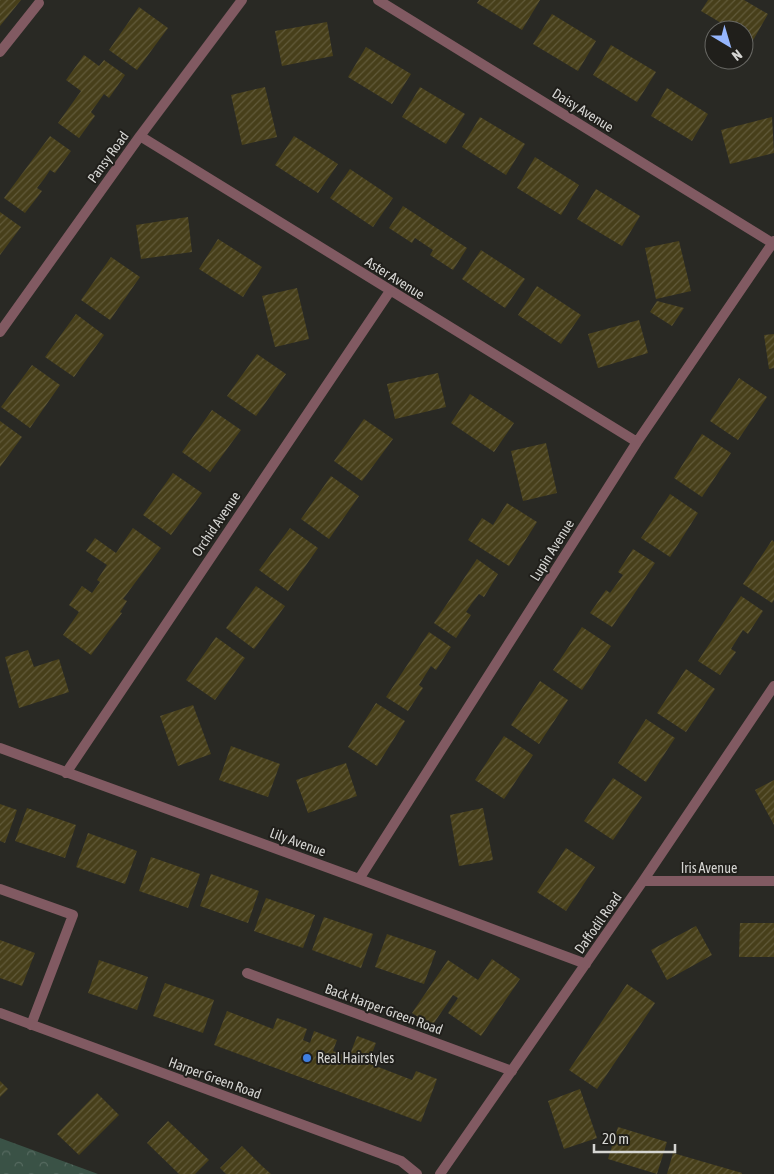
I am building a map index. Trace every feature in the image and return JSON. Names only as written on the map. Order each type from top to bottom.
[{"type":"street","name":"Pansy Road","points":[[0,332],[140,136],[242,0]]},
{"type":"street","name":"Daisy Avenue","points":[[378,0],[774,242]]},
{"type":"street","points":[[0,52],[39,3]]},
{"type":"street","name":"Aster Avenue","points":[[140,136],[637,442]]},
{"type":"street","name":"Lupin Avenue","points":[[359,878],[637,442],[774,242]]},
{"type":"street","name":"Orchid Avenue","points":[[66,773],[390,291]]},
{"type":"street","name":"Daffodil Road","points":[[440,1174],[643,882],[774,686]]},
{"type":"street","name":"Lily Avenue","points":[[0,748],[359,878],[586,964]]},
{"type":"street","name":"Iris Avenue","points":[[643,882],[774,882]]},
{"type":"street","points":[[0,889],[73,915],[31,1025]]},
{"type":"street","name":"Back Harper Green Road","points":[[247,973],[512,1071]]},
{"type":"street","name":"Harper Green Road","points":[[0,1013],[401,1161],[417,1174]]},
{"type":"green space","points":[[0,1138],[98,1174],[0,1174]]},
{"type":"building","points":[[0,0],[21,0],[0,26]]},
{"type":"building","points":[[479,0],[540,0],[522,30],[477,3]]},
{"type":"building","points":[[708,0],[744,0],[768,14],[754,38],[754,20],[716,20],[701,11]]},
{"type":"building","points":[[139,7],[168,28],[137,70],[109,50]]},
{"type":"building","points":[[552,14],[596,41],[578,71],[533,44]]},
{"type":"building","points":[[327,22],[333,56],[282,66],[275,31]]},
{"type":"building","points":[[611,45],[656,72],[637,102],[593,75]]},
{"type":"building","points":[[366,47],[411,74],[392,104],[348,77]]},
{"type":"building","points":[[84,55],[99,66],[104,60],[125,75],[109,98],[104,94],[91,112],[95,116],[79,138],[58,123],[81,91],[66,80]]},
{"type":"building","points":[[265,87],[277,137],[242,145],[231,95]]},
{"type":"building","points":[[420,87],[465,114],[446,144],[402,117]]},
{"type":"building","points":[[667,88],[708,114],[692,141],[651,116]]},
{"type":"building","points":[[480,117],[525,144],[506,175],[462,147]]},
{"type":"building","points":[[772,117],[774,153],[730,164],[721,130]]},
{"type":"building","points":[[50,136],[71,151],[55,173],[50,170],[37,188],[42,191],[25,213],[4,198]]},
{"type":"building","points":[[294,136],[338,164],[318,193],[275,165]]},
{"type":"building","points":[[535,157],[579,185],[561,215],[517,188]]},
{"type":"building","points":[[350,169],[393,198],[373,227],[330,198]]},
{"type":"building","points":[[596,189],[640,216],[622,246],[577,219]]},
{"type":"building","points":[[403,206],[467,248],[453,270],[430,255],[433,250],[415,238],[412,243],[389,228]]},
{"type":"building","points":[[0,212],[21,227],[0,255]]},
{"type":"building","points":[[188,217],[192,252],[141,259],[136,225]]},
{"type":"building","points":[[218,239],[262,267],[243,297],[199,269]]},
{"type":"building","points":[[679,241],[691,291],[656,299],[645,248]]},
{"type":"building","points":[[481,250],[525,279],[505,308],[462,279]]},
{"type":"building","points":[[111,257],[140,277],[110,320],[81,300]]},
{"type":"building","points":[[537,286],[581,315],[561,344],[518,315]]},
{"type":"building","points":[[297,288],[309,339],[275,347],[262,296]]},
{"type":"building","points":[[657,301],[684,308],[672,326],[650,312]]},
{"type":"building","points":[[76,314],[104,335],[74,377],[45,357]]},
{"type":"building","points":[[639,320],[648,353],[598,368],[588,334]]},
{"type":"building","points":[[774,334],[774,368],[769,369],[764,335]]},
{"type":"building","points":[[257,354],[286,374],[256,416],[227,396]]},
{"type":"building","points":[[32,365],[60,385],[30,428],[1,407]]},
{"type":"building","points":[[438,373],[446,407],[395,419],[387,384]]},
{"type":"building","points":[[739,378],[767,397],[738,440],[710,421]]},
{"type":"building","points":[[470,394],[514,423],[494,452],[451,423]]},
{"type":"building","points":[[212,410],[241,430],[210,472],[182,452]]},
{"type":"building","points":[[364,419],[393,439],[362,481],[334,461]]},
{"type":"building","points":[[0,421],[22,437],[0,467]]},
{"type":"building","points":[[702,434],[731,453],[702,497],[674,478]]},
{"type":"building","points":[[546,443],[557,493],[523,501],[511,451]]},
{"type":"building","points":[[173,473],[202,493],[171,535],[143,515]]},
{"type":"building","points":[[331,476],[359,496],[329,539],[301,519]]},
{"type":"building","points":[[670,494],[698,513],[670,557],[641,538]]},
{"type":"building","points":[[507,503],[537,522],[509,566],[468,540],[482,518],[493,525]]},
{"type":"building","points":[[133,528],[161,548],[123,599],[127,601],[120,612],[122,613],[91,655],[63,635],[79,612],[69,605],[82,586],[92,593],[100,582],[97,580],[107,565],[86,551],[95,538],[116,553]]},
{"type":"building","points":[[290,528],[318,548],[288,591],[259,570]]},
{"type":"building","points":[[772,540],[774,542],[774,600],[772,603],[743,584]]},
{"type":"building","points":[[633,549],[655,563],[612,627],[590,613],[606,590],[610,593],[623,575],[618,572]]},
{"type":"building","points":[[477,559],[498,574],[484,597],[479,594],[466,612],[471,615],[456,638],[434,623]]},
{"type":"building","points":[[256,586],[285,606],[254,649],[226,628]]},
{"type":"building","points":[[741,596],[763,611],[748,634],[743,630],[731,649],[736,652],[720,675],[698,661]]},
{"type":"building","points":[[582,627],[611,646],[582,690],[553,670]]},
{"type":"building","points":[[429,632],[451,647],[436,670],[431,666],[419,685],[423,688],[408,711],[386,697]]},
{"type":"building","points":[[216,637],[245,658],[215,700],[186,680]]},
{"type":"building","points":[[28,650],[34,667],[59,659],[69,692],[19,708],[5,657]]},
{"type":"building","points":[[686,669],[715,689],[686,732],[657,713]]},
{"type":"building","points":[[540,681],[568,700],[539,744],[511,725]]},
{"type":"building","points":[[376,703],[405,721],[377,766],[348,747]]},
{"type":"building","points":[[193,705],[211,754],[178,766],[160,716]]},
{"type":"building","points":[[646,719],[675,738],[646,782],[618,763]]},
{"type":"building","points":[[504,736],[533,755],[504,799],[475,780]]},
{"type":"building","points":[[231,746],[280,764],[268,797],[219,780]]},
{"type":"building","points":[[346,763],[357,796],[308,813],[296,780]]},
{"type":"building","points":[[613,778],[642,797],[613,840],[584,821]]},
{"type":"building","points":[[774,780],[774,825],[755,790]]},
{"type":"building","points":[[0,804],[17,810],[5,843],[0,841]]},
{"type":"building","points":[[27,808],[76,825],[65,858],[15,841]]},
{"type":"building","points":[[483,808],[493,860],[459,866],[450,815]]},
{"type":"building","points":[[88,833],[137,851],[125,884],[76,867]]},
{"type":"building","points":[[566,848],[595,867],[566,911],[537,892]]},
{"type":"building","points":[[151,857],[200,874],[188,908],[139,891]]},
{"type":"building","points":[[211,874],[259,891],[248,923],[200,906]]},
{"type":"building","points":[[266,898],[315,915],[303,948],[254,931]]},
{"type":"building","points":[[324,917],[373,934],[361,968],[312,950]]},
{"type":"building","points":[[740,923],[774,923],[774,957],[739,957]]},
{"type":"building","points":[[696,926],[712,955],[667,980],[651,950]]},
{"type":"building","points":[[387,934],[436,951],[424,984],[375,967]]},
{"type":"building","points":[[0,940],[35,953],[22,986],[0,978]]},
{"type":"building","points":[[492,959],[520,979],[481,1036],[448,1013],[458,998],[453,995],[432,1026],[412,1013],[448,960],[478,980]]},
{"type":"building","points":[[99,960],[148,977],[137,1010],[88,993]]},
{"type":"building","points":[[165,983],[214,1000],[203,1033],[153,1016]]},
{"type":"building","points":[[627,984],[655,1003],[597,1089],[569,1070]]},
{"type":"building","points":[[227,1011],[273,1029],[277,1018],[289,1022],[307,1029],[303,1040],[310,1043],[314,1031],[337,1040],[333,1051],[349,1057],[357,1036],[376,1043],[368,1063],[412,1080],[416,1071],[437,1079],[421,1122],[214,1045]]},
{"type":"building","points":[[0,1081],[8,1089],[0,1097]]},
{"type":"building","points":[[580,1089],[597,1138],[564,1149],[548,1101]]},
{"type":"building","points":[[97,1093],[119,1115],[79,1155],[57,1134]]},
{"type":"building","points":[[168,1121],[209,1160],[195,1174],[179,1174],[147,1143]]},
{"type":"building","points":[[618,1127],[667,1142],[657,1174],[608,1159]]},
{"type":"building","points":[[242,1146],[271,1174],[226,1174],[220,1168]]},
{"type":"building","points":[[673,1153],[742,1173],[742,1174],[667,1174]]},
{"type":"place","name":"Real Hairstyles","points":[[307,1058]]}]
